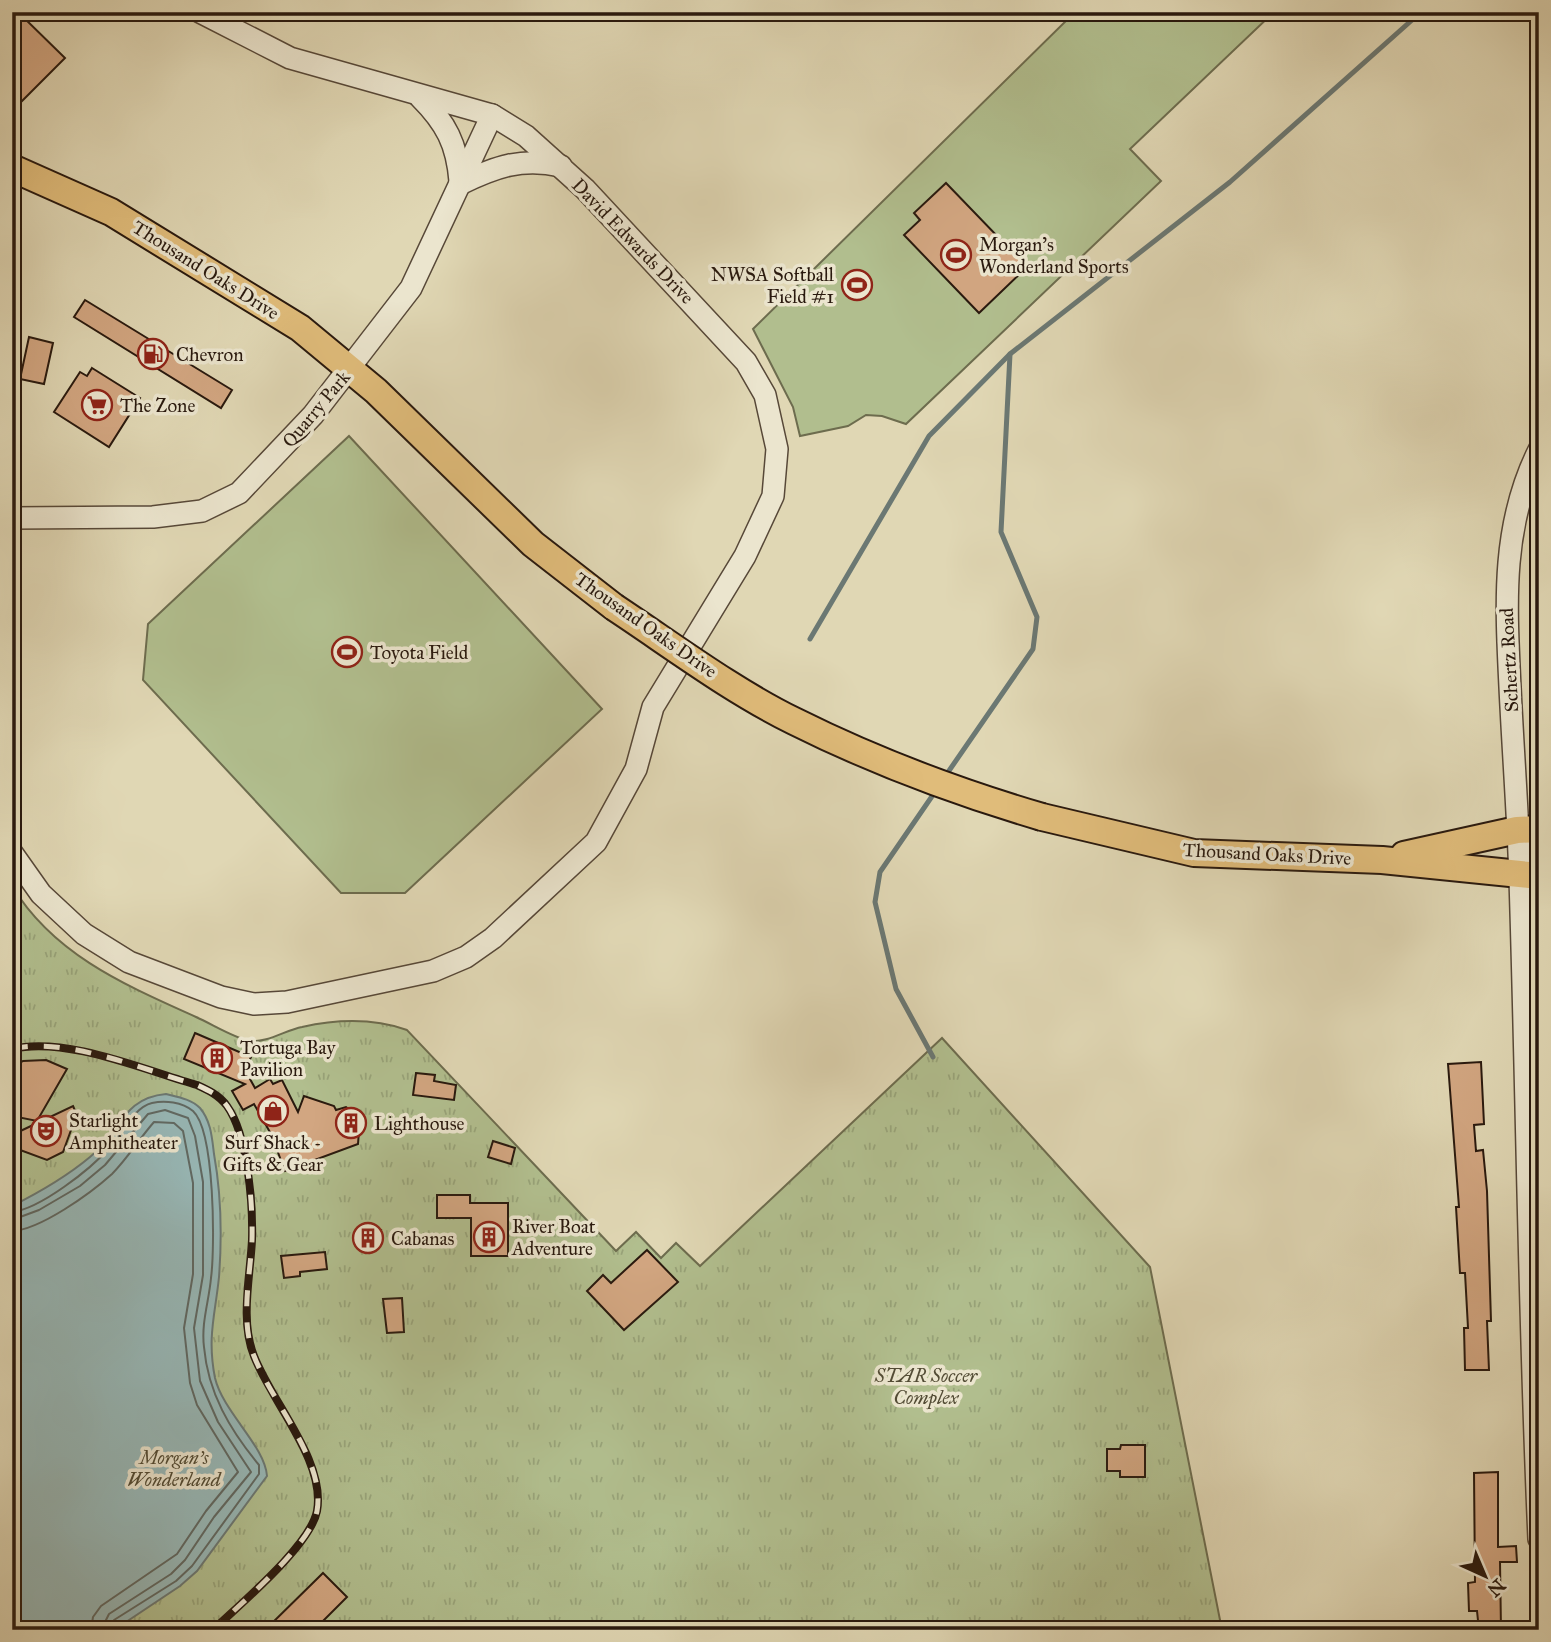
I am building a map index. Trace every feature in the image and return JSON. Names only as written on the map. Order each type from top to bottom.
[{"type":"main road","name":"Thousand Oaks Drive","points":[[12,168],[111,212],[164,242],[300,328],[351,368],[533,544],[614,607],[745,694],[793,721],[912,775],[1042,817],[1194,853],[1382,860],[1529,875]]},
{"type":"main road","name":"Thousand Oaks Drive","points":[[1382,860],[1528,829]]},
{"type":"street","name":"David Edwards Drive","points":[[12,853],[41,894],[84,934],[130,962],[221,997],[254,1004],[288,1002],[433,971],[466,957],[493,938],[596,842],[636,769],[653,707],[745,556],[773,496],[777,449],[765,395],[746,362],[561,166],[526,136],[492,115],[290,58],[200,12]]},
{"type":"street","points":[[419,95],[440,116],[453,139],[458,155],[460,184],[509,163],[537,161],[561,166]]},
{"type":"street","name":"Quarry Park","points":[[12,518],[153,517],[202,511],[239,493],[271,463],[351,368],[411,288],[492,115]]},
{"type":"street","name":"Schertz Road","points":[[1539,450],[1517,502],[1506,576],[1528,829],[1532,1276],[1539,1539]]},
{"type":"green space","name":"Morgan’s Wonderland Sports","points":[[1075,12],[1274,12],[1130,149],[1161,181],[906,424],[882,416],[866,415],[848,426],[800,436],[793,407],[753,329]]},
{"type":"green space","name":"Toyota Field","points":[[349,436],[602,709],[405,893],[341,893],[143,680],[148,624]]},
{"type":"green space","points":[[12,886],[48,931],[93,965],[143,993],[237,1037],[256,1041],[302,1027],[342,1021],[381,1023],[407,1030],[616,1251],[636,1232],[661,1258],[676,1243],[700,1266],[942,1038],[1150,1267],[1222,1630],[12,1630]]},
{"type":"water","points":[[166,1094],[196,1105],[207,1118],[218,1184],[221,1231],[219,1277],[212,1327],[215,1378],[226,1403],[259,1453],[267,1476],[197,1571],[180,1586],[114,1630],[12,1630],[12,1206],[52,1184],[90,1157],[140,1102]]},
{"type":"building","points":[[12,12],[18,12],[65,58],[12,111]]},
{"type":"building","points":[[946,183],[1027,267],[979,313],[904,235],[920,220],[914,213]]},
{"type":"building","name":"Chevron","points":[[85,300],[232,390],[221,408],[74,317]]},
{"type":"building","points":[[29,337],[53,343],[44,384],[20,379]]},
{"type":"building","name":"The Zone","points":[[92,368],[140,398],[109,447],[54,412],[80,372],[87,376]]},
{"type":"building","points":[[195,1033],[251,1057],[245,1070],[255,1088],[270,1079],[273,1084],[282,1080],[298,1112],[304,1096],[334,1106],[336,1110],[346,1107],[360,1117],[358,1144],[285,1171],[271,1134],[254,1104],[243,1110],[232,1091],[245,1084],[184,1059]]},
{"type":"building","points":[[46,1060],[67,1069],[37,1121],[12,1116],[12,1068],[23,1061]]},
{"type":"building","points":[[1481,1062],[1484,1124],[1474,1125],[1476,1151],[1483,1150],[1487,1191],[1491,1321],[1487,1321],[1489,1370],[1465,1370],[1464,1328],[1468,1328],[1465,1273],[1460,1273],[1456,1207],[1459,1207],[1448,1064]]},
{"type":"building","points":[[416,1073],[435,1075],[434,1081],[456,1085],[454,1100],[413,1095]]},
{"type":"building","name":"Starlight Amphitheater","points":[[73,1106],[79,1120],[74,1122],[63,1152],[47,1160],[12,1147],[12,1135]]},
{"type":"building","points":[[493,1141],[515,1148],[511,1164],[488,1157]]},
{"type":"building","name":"River Boat Adventure","points":[[437,1195],[470,1195],[470,1203],[508,1203],[508,1256],[471,1256],[471,1218],[437,1218]]},
{"type":"building","name":"Cabanas","points":[[365,1224],[381,1230],[372,1252],[356,1246]]},
{"type":"building","points":[[647,1250],[678,1282],[624,1330],[587,1291],[603,1275],[611,1283]]},
{"type":"building","points":[[325,1252],[327,1269],[300,1272],[300,1276],[284,1278],[281,1256]]},
{"type":"building","points":[[402,1298],[404,1332],[387,1333],[383,1299]]},
{"type":"building","points":[[1121,1445],[1145,1445],[1145,1477],[1120,1477],[1120,1471],[1107,1471],[1107,1449],[1120,1449]]},
{"type":"building","points":[[1498,1472],[1498,1547],[1516,1546],[1517,1562],[1500,1562],[1501,1630],[1479,1630],[1477,1611],[1469,1611],[1468,1583],[1475,1582],[1474,1473]]},
{"type":"building","points":[[323,1573],[347,1597],[314,1630],[265,1630]]},
{"type":"waterway","points":[[810,639],[929,436],[1010,354],[1230,182],[1421,12]]},
{"type":"waterway","points":[[944,778],[1033,649],[1037,617],[1001,532],[1010,354]]},
{"type":"waterway","points":[[933,1057],[896,989],[875,902],[880,872],[937,789]]},
{"type":"railway","points":[[12,1049],[33,1046],[80,1051],[105,1056],[197,1085],[224,1102],[240,1134],[248,1171],[251,1208],[252,1240],[247,1314],[250,1343],[262,1374],[306,1452],[318,1492],[317,1511],[302,1541],[256,1590],[213,1630]]},
{"type":"place","name":"Morgan’s Wonderland Sports","points":[[956,255]]},
{"type":"place","name":"NWSA Softball Field #1","points":[[857,285]]},
{"type":"place","name":"Chevron","points":[[153,354]]},
{"type":"place","name":"The Zone","points":[[97,405]]},
{"type":"place","name":"Toyota Field","points":[[347,652]]},
{"type":"place","name":"Tortuga Bay Pavilion","points":[[217,1058]]},
{"type":"place","name":"Surf Shack - Gifts & Gear","points":[[273,1111]]},
{"type":"place","name":"Lighthouse","points":[[351,1123]]},
{"type":"place","name":"Starlight Amphitheater","points":[[46,1131]]},
{"type":"place","name":"River Boat Adventure","points":[[489,1237]]},
{"type":"place","name":"Cabanas","points":[[368,1238]]},
{"type":"park label","name":"STAR Soccer Complex","points":[[926,1386]]},
{"type":"park label","name":"Morgan's Wonderland","points":[[174,1468]]}]
